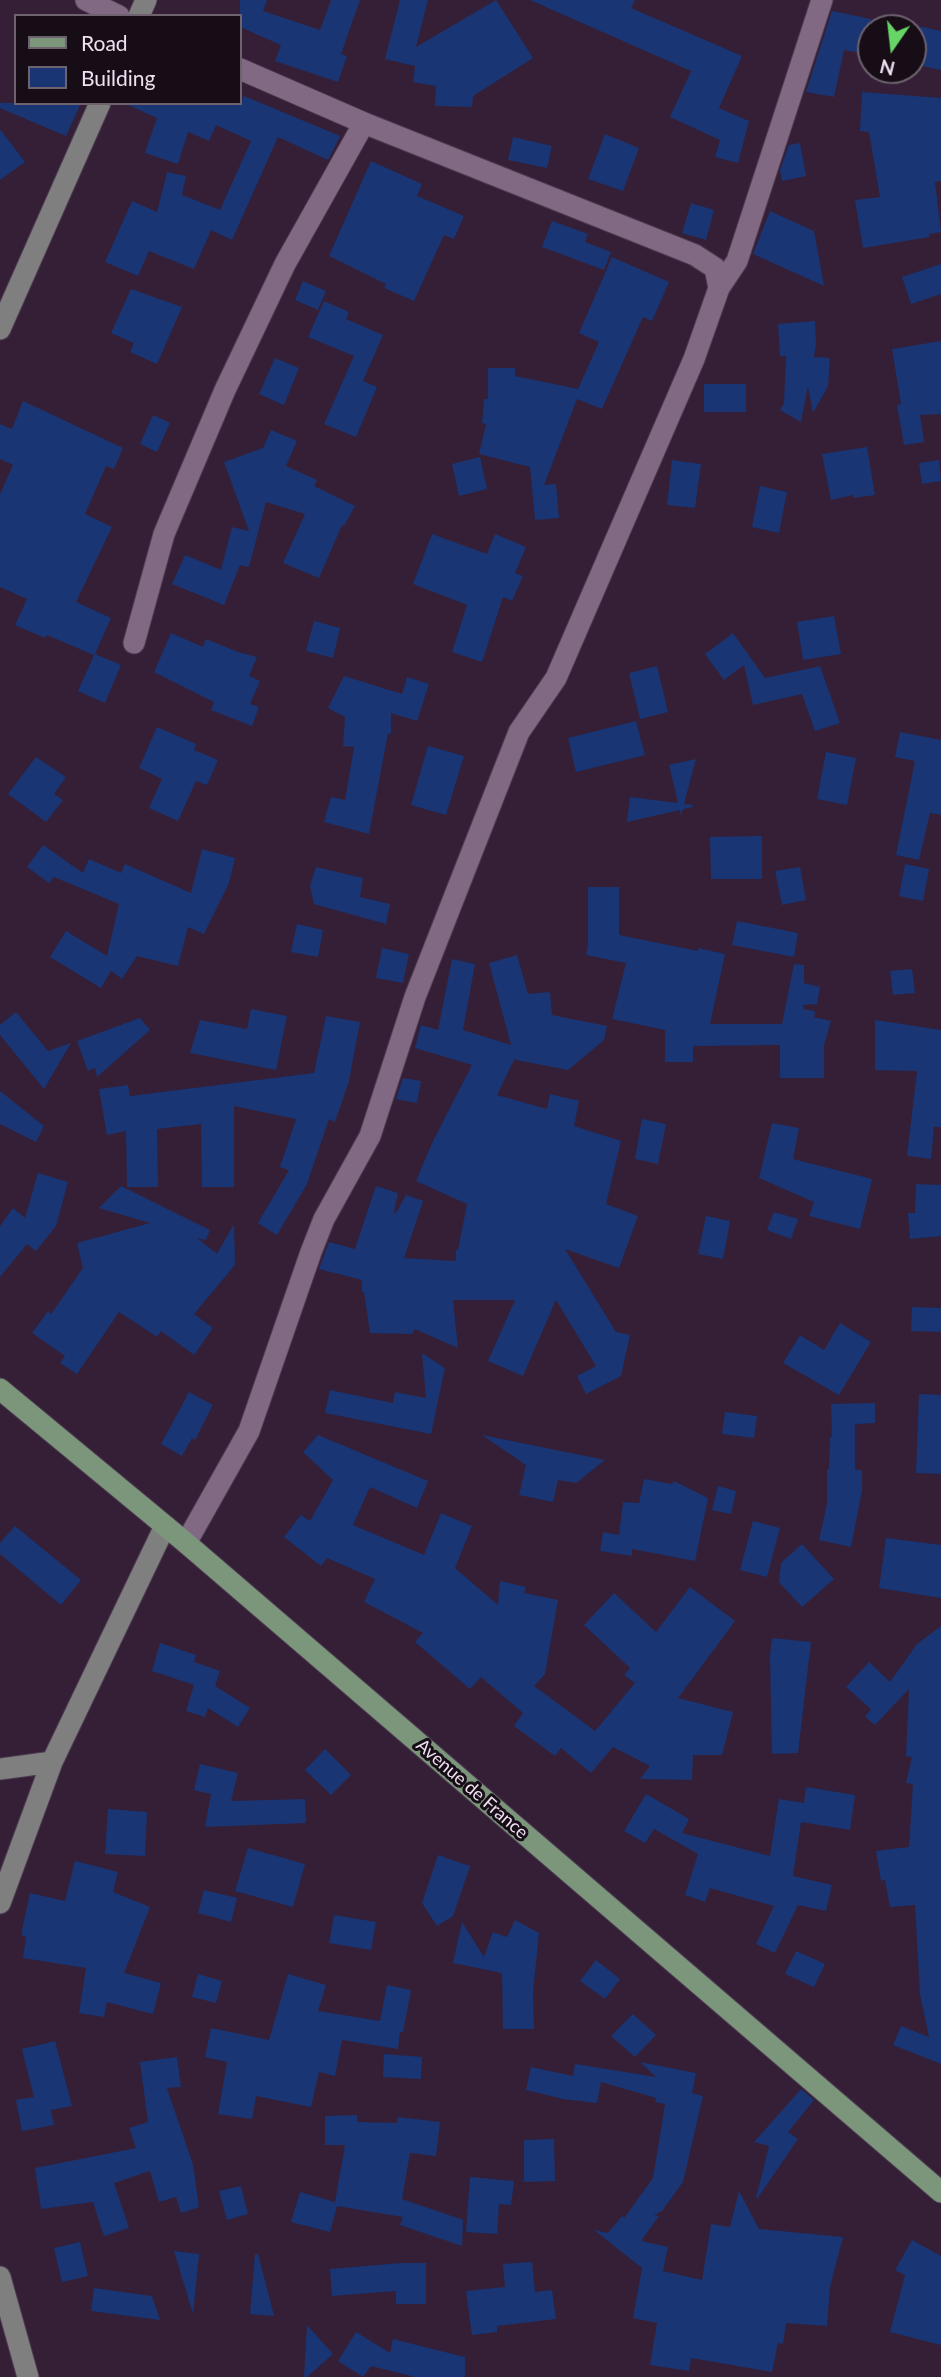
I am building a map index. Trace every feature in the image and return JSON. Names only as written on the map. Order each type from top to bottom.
[{"type":"main road","name":"Avenue de France","points":[[0,1389],[186,1543],[941,2192]]},
{"type":"street","points":[[86,0],[115,14]]},
{"type":"street","points":[[186,1543],[249,1431],[311,1252],[324,1219],[370,1136],[415,997],[519,732],[556,678],[694,359],[719,289],[737,261],[822,0]]},
{"type":"street","points":[[242,70],[364,123],[695,255],[715,268],[719,289]]},
{"type":"street","points":[[0,329],[99,105]]},
{"type":"street","points":[[134,643],[164,534],[225,390],[285,264],[364,123]]},
{"type":"street","points":[[0,1903],[52,1762],[165,1526]]},
{"type":"street","points":[[0,1769],[52,1762]]},
{"type":"street","points":[[0,2277],[28,2377]]},
{"type":"building","points":[[240,0],[267,0],[263,11],[320,30],[331,0],[360,0],[341,54],[347,56],[338,82],[275,61],[281,45],[242,28]]},
{"type":"building","points":[[400,0],[428,0],[416,47],[496,0],[533,58],[473,96],[472,107],[435,106],[436,86],[413,82],[415,66],[385,59]]},
{"type":"building","points":[[530,0],[635,0],[631,8],[742,56],[719,108],[749,121],[738,163],[715,157],[720,140],[670,117],[691,71]]},
{"type":"building","points":[[832,11],[857,16],[857,52],[844,50],[834,97],[806,92]]},
{"type":"building","points":[[927,28],[941,31],[941,70],[927,67]]},
{"type":"building","points":[[862,92],[941,98],[941,181],[935,182],[941,232],[929,234],[929,237],[863,248],[855,200],[880,197],[869,132],[860,131]]},
{"type":"building","points":[[244,96],[340,136],[328,160],[278,137],[232,240],[211,230],[194,269],[149,251],[138,276],[105,262],[132,201],[157,212],[167,172],[186,176],[182,195],[220,210],[251,141],[216,125],[209,141],[188,132],[178,164],[145,153],[157,118],[128,105],[242,105]]},
{"type":"building","points":[[0,103],[80,105],[66,136],[0,108]]},
{"type":"building","points":[[0,129],[25,162],[0,180]]},
{"type":"building","points":[[605,134],[639,148],[623,191],[588,179]]},
{"type":"building","points":[[513,137],[552,146],[547,168],[508,160]]},
{"type":"building","points":[[800,143],[806,176],[782,181],[780,170],[789,145]]},
{"type":"building","points":[[371,161],[422,184],[417,196],[464,216],[454,239],[444,235],[414,301],[384,288],[386,284],[329,256]]},
{"type":"building","points":[[691,203],[714,210],[706,240],[682,233]]},
{"type":"building","points":[[770,211],[814,231],[824,286],[753,254]]},
{"type":"building","points":[[552,221],[588,234],[585,242],[611,252],[604,270],[542,247]]},
{"type":"building","points":[[612,257],[669,282],[652,321],[643,317],[602,409],[577,399],[544,485],[556,484],[559,518],[535,520],[530,467],[479,454],[486,424],[482,423],[484,399],[488,399],[488,368],[515,368],[515,376],[578,389],[599,342],[579,333]]},
{"type":"building","points":[[941,264],[941,294],[911,304],[902,277]]},
{"type":"building","points":[[303,281],[326,291],[318,310],[295,300]]},
{"type":"building","points":[[131,289],[182,307],[157,364],[130,352],[134,343],[111,333]]},
{"type":"building","points":[[324,301],[349,312],[346,319],[383,335],[363,381],[377,387],[356,437],[324,424],[354,356],[308,337]]},
{"type":"building","points":[[815,321],[814,357],[830,358],[828,386],[813,413],[808,386],[801,422],[780,410],[784,403],[786,356],[780,356],[778,324]]},
{"type":"building","points":[[941,341],[941,414],[920,415],[924,442],[904,445],[897,405],[901,404],[892,349]]},
{"type":"building","points":[[275,358],[299,368],[284,405],[259,394]]},
{"type":"building","points":[[704,384],[746,384],[746,412],[704,412]]},
{"type":"building","points":[[23,401],[123,448],[114,469],[106,466],[85,514],[112,527],[76,602],[111,618],[95,654],[121,665],[105,703],[78,691],[94,655],[15,625],[27,599],[0,587],[0,494],[13,465],[0,459],[0,424],[12,429]]},
{"type":"building","points":[[153,415],[170,423],[157,452],[140,444]]},
{"type":"building","points":[[271,430],[297,441],[286,466],[317,480],[314,486],[355,506],[344,526],[342,525],[319,578],[283,563],[305,514],[266,502],[249,567],[240,565],[224,605],[172,584],[185,555],[221,570],[232,527],[249,531],[224,462],[263,448]]},
{"type":"building","points":[[867,447],[875,495],[853,498],[853,495],[831,500],[822,454]]},
{"type":"building","points":[[480,457],[487,489],[459,496],[452,464]]},
{"type":"building","points":[[672,460],[701,464],[695,508],[667,505]]},
{"type":"building","points":[[939,460],[941,481],[922,484],[919,463]]},
{"type":"building","points":[[760,486],[787,492],[779,533],[752,527]]},
{"type":"building","points":[[432,534],[487,554],[495,534],[526,547],[515,573],[523,576],[512,601],[503,597],[482,662],[452,652],[467,605],[413,584]]},
{"type":"building","points":[[834,616],[841,654],[803,660],[797,622]]},
{"type":"building","points":[[314,621],[340,628],[333,658],[306,651]]},
{"type":"building","points":[[171,633],[203,647],[206,639],[257,657],[249,676],[260,681],[250,704],[259,707],[252,726],[211,710],[214,702],[154,672]]},
{"type":"building","points":[[733,633],[765,678],[820,666],[840,723],[815,731],[802,694],[753,705],[744,665],[724,680],[705,654]]},
{"type":"building","points":[[657,666],[668,712],[640,719],[629,673]]},
{"type":"building","points":[[344,676],[402,694],[407,677],[429,684],[417,721],[391,713],[391,734],[388,733],[369,834],[324,822],[331,797],[345,800],[354,747],[343,746],[345,717],[328,708]]},
{"type":"building","points":[[636,721],[645,755],[576,772],[568,738]]},
{"type":"building","points":[[157,727],[196,744],[194,750],[218,760],[207,785],[196,781],[178,821],[149,808],[162,779],[139,768]]},
{"type":"building","points":[[900,732],[941,740],[941,815],[930,813],[919,860],[896,855],[915,761],[895,757]]},
{"type":"building","points":[[428,746],[464,756],[446,815],[411,805]]},
{"type":"building","points":[[826,752],[856,758],[847,805],[817,799]]},
{"type":"building","points":[[36,757],[66,777],[54,794],[63,800],[46,822],[8,794]]},
{"type":"building","points":[[696,759],[684,804],[693,807],[683,809],[681,816],[680,810],[627,822],[630,797],[678,803],[669,765]]},
{"type":"building","points":[[762,836],[762,879],[711,879],[710,837]]},
{"type":"building","points":[[43,845],[83,873],[89,859],[121,873],[125,864],[191,893],[202,849],[235,858],[229,883],[204,934],[188,927],[178,966],[137,956],[122,979],[111,971],[101,988],[50,957],[66,931],[107,956],[119,904],[54,877],[49,883],[27,867]]},
{"type":"building","points":[[905,864],[929,869],[923,901],[899,896]]},
{"type":"building","points":[[316,867],[363,878],[360,897],[390,904],[386,924],[314,904],[310,886]]},
{"type":"building","points":[[800,867],[806,900],[782,905],[775,871]]},
{"type":"building","points":[[588,887],[619,887],[619,935],[725,954],[710,1024],[782,1024],[794,964],[804,965],[804,983],[820,987],[817,1004],[803,1005],[803,1009],[815,1011],[814,1017],[831,1021],[824,1045],[824,1078],[780,1078],[780,1045],[693,1046],[693,1062],[665,1062],[665,1030],[612,1019],[626,963],[586,955]]},
{"type":"building","points":[[737,921],[798,933],[794,957],[732,945]]},
{"type":"building","points":[[297,924],[323,930],[318,957],[291,952]]},
{"type":"building","points":[[382,948],[409,954],[403,983],[376,978]]},
{"type":"building","points":[[517,955],[528,994],[550,992],[552,1015],[607,1026],[604,1040],[568,1070],[515,1058],[497,1095],[547,1109],[550,1094],[579,1101],[574,1126],[621,1141],[606,1204],[638,1216],[619,1268],[565,1249],[616,1332],[630,1335],[621,1376],[586,1394],[577,1376],[596,1366],[556,1300],[523,1376],[488,1361],[515,1300],[453,1300],[458,1348],[415,1329],[412,1334],[370,1333],[362,1280],[319,1269],[329,1242],[355,1249],[376,1186],[398,1193],[396,1213],[406,1195],[423,1201],[404,1258],[456,1261],[467,1204],[416,1181],[472,1065],[415,1048],[421,1025],[438,1030],[452,959],[475,964],[463,1030],[511,1045],[489,963]]},
{"type":"building","points":[[912,969],[915,993],[893,995],[890,971]]},
{"type":"building","points":[[251,1009],[287,1016],[276,1070],[190,1053],[200,1020],[247,1029]]},
{"type":"building","points":[[16,1012],[48,1051],[71,1043],[44,1089],[0,1035],[0,1025]]},
{"type":"building","points":[[326,1016],[360,1022],[349,1081],[335,1122],[329,1119],[307,1184],[277,1235],[258,1223],[289,1170],[280,1167],[296,1119],[234,1106],[234,1187],[202,1187],[201,1124],[157,1129],[158,1187],[127,1187],[126,1131],[107,1135],[99,1089],[128,1085],[130,1096],[314,1073]]},
{"type":"building","points":[[140,1018],[150,1030],[97,1077],[95,1068],[88,1071],[77,1041]]},
{"type":"building","points":[[875,1020],[941,1030],[941,1127],[934,1127],[931,1159],[907,1156],[917,1071],[875,1070]]},
{"type":"building","points":[[403,1078],[421,1081],[417,1103],[396,1099]]},
{"type":"building","points":[[0,1091],[44,1126],[36,1142],[0,1124]]},
{"type":"building","points":[[642,1119],[666,1124],[658,1164],[635,1159]]},
{"type":"building","points":[[772,1123],[799,1128],[793,1159],[872,1179],[860,1229],[809,1216],[814,1202],[759,1178]]},
{"type":"building","points":[[38,1173],[68,1182],[56,1226],[36,1251],[27,1244],[0,1277],[0,1226],[13,1208],[25,1218]]},
{"type":"building","points":[[916,1184],[941,1185],[941,1236],[910,1239],[908,1213],[915,1213]]},
{"type":"building","points":[[121,1186],[210,1230],[206,1240],[197,1238],[217,1254],[234,1224],[235,1265],[194,1314],[213,1328],[194,1355],[161,1331],[157,1337],[119,1312],[77,1374],[60,1363],[65,1356],[32,1333],[48,1311],[51,1314],[83,1268],[77,1243],[150,1223],[99,1208]]},
{"type":"building","points":[[774,1212],[798,1219],[791,1239],[767,1230]]},
{"type":"building","points":[[706,1216],[730,1221],[723,1259],[698,1254]]},
{"type":"building","points":[[912,1307],[941,1308],[941,1332],[911,1331]]},
{"type":"building","points":[[840,1323],[871,1342],[839,1395],[783,1363],[800,1335],[824,1350]]},
{"type":"building","points":[[422,1353],[445,1368],[431,1434],[325,1413],[330,1390],[393,1403],[395,1392],[426,1398]]},
{"type":"building","points":[[189,1392],[213,1405],[195,1440],[192,1438],[182,1456],[161,1444]]},
{"type":"building","points":[[919,1394],[941,1395],[941,1474],[916,1473]]},
{"type":"building","points":[[875,1403],[875,1423],[855,1424],[855,1470],[862,1470],[862,1491],[851,1547],[819,1540],[827,1504],[827,1469],[832,1437],[831,1404]]},
{"type":"building","points":[[725,1412],[757,1416],[754,1438],[722,1434]]},
{"type":"building","points":[[318,1435],[428,1481],[417,1508],[370,1487],[353,1525],[424,1555],[441,1513],[472,1526],[455,1568],[498,1605],[500,1581],[526,1587],[524,1593],[558,1600],[545,1674],[534,1686],[595,1731],[635,1683],[624,1675],[630,1668],[584,1625],[614,1593],[656,1632],[690,1587],[735,1621],[678,1698],[733,1712],[722,1755],[693,1755],[692,1780],[640,1779],[650,1766],[613,1747],[591,1773],[561,1748],[555,1756],[514,1726],[523,1713],[481,1677],[470,1689],[415,1642],[423,1633],[364,1602],[375,1579],[327,1558],[321,1566],[284,1537],[301,1515],[310,1521],[333,1480],[303,1452]]},
{"type":"building","points":[[482,1435],[605,1460],[576,1483],[558,1480],[553,1502],[519,1495],[526,1465]]},
{"type":"building","points":[[644,1479],[672,1484],[674,1481],[708,1498],[695,1561],[632,1549],[632,1556],[600,1551],[603,1532],[619,1535],[623,1502],[639,1503]]},
{"type":"building","points":[[718,1486],[736,1491],[731,1514],[712,1510]]},
{"type":"building","points":[[753,1521],[780,1528],[767,1577],[740,1570]]},
{"type":"building","points":[[15,1526],[81,1580],[61,1605],[0,1554],[0,1543]]},
{"type":"building","points":[[886,1538],[941,1545],[941,1598],[879,1588]]},
{"type":"building","points":[[802,1544],[834,1579],[802,1607],[779,1582],[781,1563]]},
{"type":"building","points":[[941,1626],[941,2064],[893,2045],[901,2026],[929,2037],[920,1994],[915,1905],[890,1907],[885,1880],[881,1881],[876,1851],[909,1847],[913,1784],[906,1783],[912,1757],[906,1756],[909,1689],[875,1725],[865,1717],[871,1709],[846,1687],[869,1662],[890,1682],[917,1644]]},
{"type":"building","points":[[772,1638],[811,1642],[798,1753],[772,1754]]},
{"type":"building","points":[[160,1643],[196,1655],[194,1662],[220,1671],[215,1686],[250,1708],[238,1727],[208,1708],[205,1717],[186,1711],[194,1685],[152,1671]]},
{"type":"building","points":[[325,1749],[351,1775],[331,1795],[305,1770]]},
{"type":"building","points":[[200,1764],[238,1773],[231,1801],[305,1799],[306,1823],[205,1827],[211,1794],[194,1790]]},
{"type":"building","points":[[806,1787],[855,1795],[850,1830],[801,1822],[793,1876],[832,1885],[826,1911],[798,1905],[775,1953],[756,1944],[774,1906],[710,1888],[705,1902],[685,1895],[698,1854],[654,1829],[645,1843],[624,1831],[646,1794],[689,1819],[682,1833],[770,1856],[779,1799],[804,1803]]},
{"type":"building","points":[[108,1809],[147,1812],[145,1856],[105,1854]]},
{"type":"building","points":[[248,1848],[305,1864],[293,1907],[235,1891]]},
{"type":"building","points":[[438,1855],[470,1866],[453,1916],[437,1926],[422,1903]]},
{"type":"building","points":[[75,1861],[118,1872],[113,1892],[150,1907],[124,1973],[161,1983],[153,2014],[107,2002],[104,2017],[79,2013],[86,1968],[23,1958],[26,1937],[21,1935],[30,1893],[65,1901]]},
{"type":"building","points":[[204,1890],[237,1898],[231,1922],[198,1913]]},
{"type":"building","points":[[334,1915],[376,1922],[371,1950],[329,1943]]},
{"type":"building","points":[[515,1920],[539,1933],[533,1992],[534,2029],[503,2029],[502,1973],[453,1963],[462,1922],[484,1957],[493,1932],[507,1937]]},
{"type":"building","points":[[796,1951],[825,1964],[814,1987],[785,1974]]},
{"type":"building","points":[[596,1960],[620,1979],[605,1999],[580,1981]]},
{"type":"building","points":[[198,1974],[222,1981],[216,2003],[192,1997]]},
{"type":"building","points":[[288,1974],[326,1985],[318,2011],[380,2021],[387,1985],[411,1990],[398,2049],[342,2040],[335,2076],[319,2072],[311,2107],[256,2096],[252,2119],[218,2114],[227,2062],[205,2057],[211,2028],[269,2040]]},
{"type":"building","points":[[633,2014],[656,2035],[635,2057],[611,2036]]},
{"type":"building","points":[[55,2041],[72,2106],[51,2110],[54,2125],[22,2131],[16,2100],[34,2097],[22,2049]]},
{"type":"building","points":[[384,2054],[422,2057],[421,2079],[383,2077]]},
{"type":"building","points":[[177,2057],[181,2087],[167,2088],[193,2165],[199,2207],[181,2213],[176,2197],[159,2202],[150,2171],[114,2183],[129,2228],[104,2236],[93,2202],[41,2209],[35,2168],[136,2148],[129,2128],[148,2122],[140,2062]]},
{"type":"building","points":[[640,2062],[696,2073],[692,2093],[703,2096],[683,2182],[662,2211],[654,2215],[659,2216],[641,2241],[668,2247],[663,2271],[702,2280],[711,2224],[730,2227],[739,2191],[759,2229],[843,2237],[830,2287],[827,2326],[786,2323],[783,2344],[778,2343],[772,2372],[691,2358],[689,2371],[650,2365],[657,2323],[633,2318],[642,2268],[594,2230],[608,2233],[622,2216],[624,2218],[653,2178],[665,2104],[655,2102],[656,2098],[601,2082],[597,2103],[563,2099],[526,2090],[531,2067],[573,2076],[575,2064],[656,2077]]},
{"type":"building","points":[[801,2089],[814,2100],[788,2132],[798,2139],[757,2199],[769,2146],[754,2142]]},
{"type":"building","points":[[357,2115],[357,2122],[397,2123],[398,2117],[440,2122],[436,2156],[410,2153],[402,2199],[463,2220],[462,2246],[400,2225],[403,2217],[337,2206],[330,2232],[291,2222],[300,2192],[335,2202],[345,2145],[325,2145],[325,2116]]},
{"type":"building","points":[[554,2139],[555,2181],[524,2182],[524,2140]]},
{"type":"building","points":[[470,2177],[514,2181],[511,2205],[499,2204],[497,2234],[466,2232]]},
{"type":"building","points":[[241,2186],[248,2214],[227,2220],[219,2191]]},
{"type":"building","points":[[912,2240],[941,2256],[941,2345],[890,2332],[905,2275],[895,2270]]},
{"type":"building","points":[[80,2242],[88,2276],[62,2282],[54,2248]]},
{"type":"building","points":[[174,2251],[199,2254],[193,2314]]},
{"type":"building","points":[[255,2254],[258,2254],[274,2316],[250,2314]]},
{"type":"building","points":[[532,2262],[535,2292],[552,2290],[556,2319],[497,2326],[497,2332],[472,2335],[466,2291],[505,2287],[503,2264]]},
{"type":"building","points":[[426,2263],[426,2304],[396,2304],[396,2291],[332,2296],[330,2269]]},
{"type":"building","points":[[94,2288],[152,2296],[160,2320],[91,2311]]},
{"type":"building","points":[[307,2325],[333,2354],[304,2377]]},
{"type":"building","points":[[356,2332],[390,2353],[393,2339],[465,2357],[465,2377],[415,2377],[371,2366],[363,2377],[338,2361]]}]
